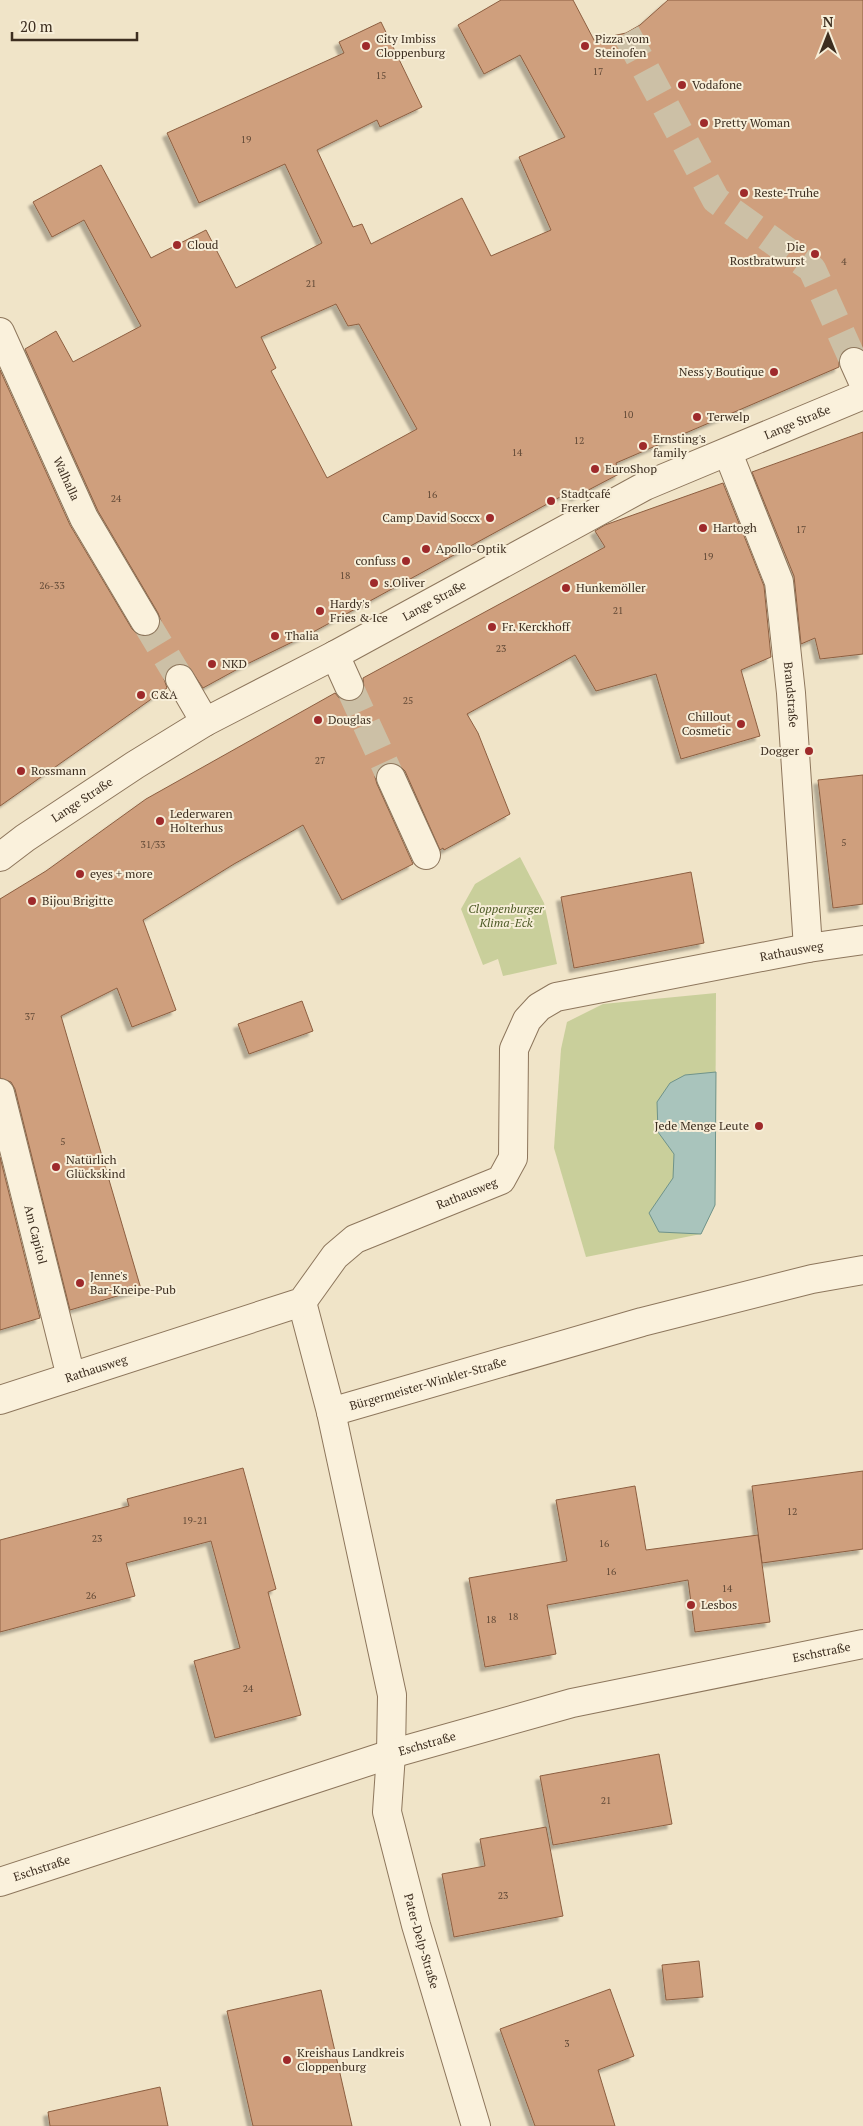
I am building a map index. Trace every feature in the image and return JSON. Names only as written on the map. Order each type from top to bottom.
[{"type":"street","name":"Walhalla","points":[[0,332],[84,518],[145,621]]},
{"type":"street","name":"Lange Straße","points":[[0,857],[135,764],[205,722],[335,655],[645,486],[728,453],[863,395]]},
{"type":"street","name":"Brandstraße","points":[[728,453],[779,582],[791,693],[808,948]]},
{"type":"street","points":[[335,655],[349,686]]},
{"type":"street","points":[[180,679],[205,722]]},
{"type":"street","points":[[391,778],[426,855]]},
{"type":"street","name":"Rathausweg","points":[[0,1400],[302,1302],[335,1256],[355,1239],[500,1180],[513,1158],[514,1049],[527,1020],[539,1007],[556,997],[808,948],[863,940]]},
{"type":"street","name":"Am Capitol","points":[[0,1093],[71,1376]]},
{"type":"street","name":"Bürgermeister-Winkler-Straße","points":[[331,1412],[642,1322],[812,1279],[863,1270]]},
{"type":"street","points":[[302,1302],[331,1412],[392,1695],[392,1754]]},
{"type":"street","name":"Eschstraße","points":[[0,1882],[392,1754],[572,1703],[863,1644]]},
{"type":"street","name":"Pater-Delp-Straße","points":[[392,1754],[387,1812],[416,1925],[476,2126]]},
{"type":"green space","name":"Cloppenburger Klima-Eck","points":[[520,857],[544,903],[557,964],[503,976],[498,959],[483,965],[461,909],[475,884]]},
{"type":"green space","points":[[716,993],[715,1205],[701,1234],[586,1257],[554,1148],[561,1049],[567,1022],[603,1004]]},
{"type":"water","points":[[716,1072],[715,1205],[701,1234],[659,1232],[649,1213],[673,1178],[674,1154],[658,1132],[657,1102],[670,1083],[685,1075]]},
{"type":"building","points":[[501,0],[573,0],[594,40],[626,33],[640,25],[668,0],[863,0],[863,349],[855,346],[847,348],[841,353],[839,367],[616,463],[619,474],[575,497],[571,491],[315,631],[203,688],[188,666],[180,663],[173,665],[167,671],[164,679],[167,688],[0,806],[0,370],[70,525],[132,629],[138,635],[146,637],[153,635],[161,621],[98,511],[25,349],[56,331],[73,362],[141,326],[84,220],[52,237],[33,202],[101,165],[151,258],[206,230],[236,288],[322,243],[285,164],[199,203],[167,133],[344,53],[339,42],[381,22],[422,107],[380,127],[377,120],[317,150],[353,227],[362,224],[371,244],[462,198],[491,256],[551,230],[519,157],[565,137],[520,55],[484,74],[458,25]],"holes":[[[336,304],[348,326],[359,324],[417,429],[327,478],[271,371],[276,368],[261,337]]]},
{"type":"building","points":[[863,432],[863,654],[820,659],[815,638],[801,644],[794,576],[752,472]]},
{"type":"building","points":[[723,483],[764,586],[771,657],[741,670],[760,736],[681,759],[656,674],[596,691],[575,655],[467,714],[478,733],[510,814],[444,850],[443,848],[440,850],[405,771],[393,763],[385,764],[378,769],[375,777],[413,864],[342,900],[303,825],[234,864],[143,920],[176,1010],[132,1027],[117,988],[61,1016],[141,1289],[70,1310],[15,1089],[11,1082],[0,1078],[0,899],[46,871],[146,799],[335,693],[340,699],[347,701],[356,700],[362,695],[364,688],[363,678],[605,547],[595,531],[605,525]]},
{"type":"building","points":[[863,775],[863,904],[833,908],[818,780]]},
{"type":"building","points":[[691,872],[704,943],[574,968],[561,897]]},
{"type":"building","points":[[302,1001],[313,1031],[249,1054],[238,1024]]},
{"type":"building","points":[[0,1157],[40,1318],[0,1330]]},
{"type":"building","points":[[243,1468],[276,1589],[268,1592],[301,1715],[215,1738],[194,1661],[240,1648],[211,1541],[126,1563],[135,1596],[0,1632],[0,1540],[129,1506],[127,1499]]},
{"type":"building","points":[[863,1471],[863,1549],[762,1563],[752,1486]]},
{"type":"building","points":[[635,1486],[646,1550],[758,1535],[770,1622],[695,1632],[688,1580],[547,1605],[556,1654],[485,1667],[469,1578],[567,1561],[556,1500]]},
{"type":"building","points":[[659,1754],[672,1824],[553,1845],[540,1776]]},
{"type":"building","points":[[546,1827],[563,1916],[454,1937],[442,1874],[485,1866],[480,1839]]},
{"type":"building","points":[[699,1961],[703,1997],[666,2000],[662,1965]]},
{"type":"building","points":[[610,1989],[634,2056],[598,2070],[615,2126],[535,2126],[500,2029]]},
{"type":"building","name":"Kreishaus Landkreis Cloppenburg","points":[[321,1990],[352,2126],[253,2126],[227,2011]]},
{"type":"building","points":[[160,2087],[168,2126],[50,2126],[48,2112]]},
{"type":"tunnel","points":[[626,33],[716,200],[812,269],[854,362]]},
{"type":"tunnel","points":[[145,621],[180,679]]},
{"type":"tunnel","points":[[349,686],[391,778]]},
{"type":"place","name":"City Imbiss Cloppenburg","points":[[366,46]]},
{"type":"place","name":"Pizza vom Steinofen","points":[[585,46]]},
{"type":"place","name":"Vodafone","points":[[682,85]]},
{"type":"place","name":"Pretty Woman","points":[[704,123]]},
{"type":"place","name":"Reste-Truhe","points":[[744,193]]},
{"type":"place","name":"Cloud","points":[[177,245]]},
{"type":"place","name":"Die Rostbratwurst","points":[[815,254]]},
{"type":"place","name":"Ness'y Boutique","points":[[774,372]]},
{"type":"place","name":"Terwelp","points":[[697,417]]},
{"type":"place","name":"Ernsting's family","points":[[643,446]]},
{"type":"place","name":"EuroShop","points":[[595,469]]},
{"type":"place","name":"Stadtcafé Frerker","points":[[551,501]]},
{"type":"place","name":"Camp David Soccx","points":[[490,518]]},
{"type":"place","name":"Hartogh","points":[[703,528]]},
{"type":"place","name":"Apollo-Optik","points":[[426,549]]},
{"type":"place","name":"confuss","points":[[406,561]]},
{"type":"place","name":"s.Oliver","points":[[374,583]]},
{"type":"place","name":"Hunkemöller","points":[[566,588]]},
{"type":"place","name":"Hardy's Fries & Ice","points":[[320,611]]},
{"type":"place","name":"Fr. Kerckhoff","points":[[492,627]]},
{"type":"place","name":"Thalia","points":[[275,636]]},
{"type":"place","name":"NKD","points":[[212,664]]},
{"type":"place","name":"C&A","points":[[141,695]]},
{"type":"place","name":"Douglas","points":[[318,720]]},
{"type":"place","name":"Chillout Cosmetic","points":[[741,724]]},
{"type":"place","name":"Dogger","points":[[809,751]]},
{"type":"place","name":"Rossmann","points":[[21,771]]},
{"type":"place","name":"Lederwaren Holterhus","points":[[160,821]]},
{"type":"place","name":"eyes + more","points":[[80,874]]},
{"type":"place","name":"Bijou Brigitte","points":[[32,901]]},
{"type":"place","name":"Jede Menge Leute","points":[[759,1126]]},
{"type":"place","name":"Natürlich Glückskind","points":[[56,1167]]},
{"type":"place","name":"Jenne's Bar-Kneipe-Pub","points":[[80,1283]]},
{"type":"place","name":"Lesbos","points":[[691,1605]]},
{"type":"place","name":"Kreishaus Landkreis Cloppenburg","points":[[287,2060]]}]
